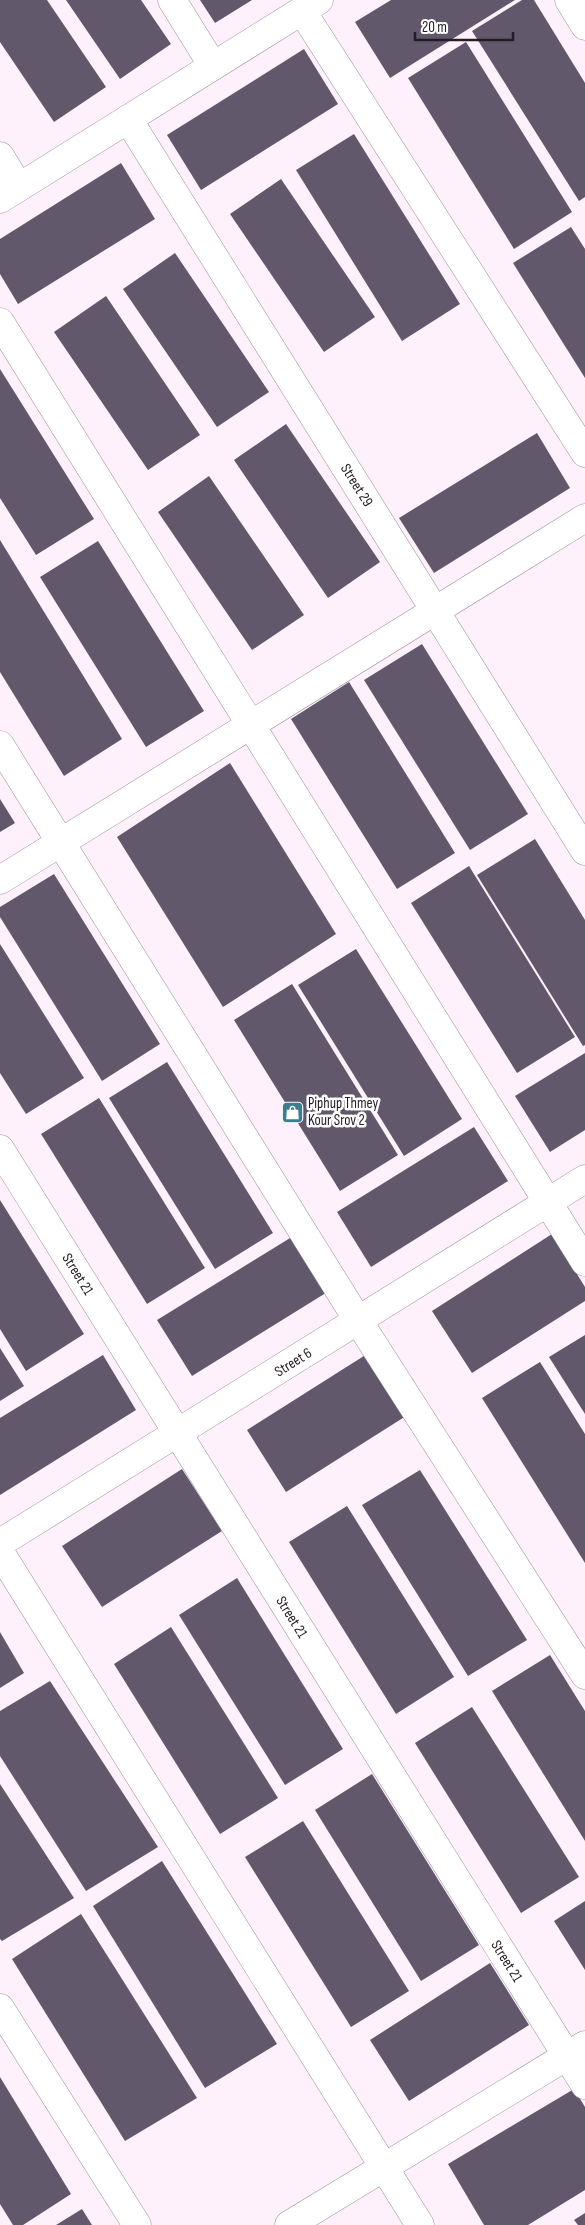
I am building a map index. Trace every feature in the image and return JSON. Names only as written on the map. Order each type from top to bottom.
[{"type":"street","points":[[172,0],[213,66]]},
{"type":"street","points":[[569,0],[585,26]]},
{"type":"street","points":[[0,156],[10,193],[311,5],[585,454]]},
{"type":"street","name":"Street 29","points":[[128,119],[198,234],[585,851]]},
{"type":"street","points":[[0,322],[585,1262]]},
{"type":"street","points":[[0,880],[585,518]]},
{"type":"street","points":[[0,745],[359,1322],[585,1674]]},
{"type":"street","name":"Street 21","points":[[0,1149],[177,1433],[576,2051],[585,2085]]},
{"type":"street","name":"Street 6","points":[[0,1543],[359,1322],[585,1179]]},
{"type":"street","points":[[0,1552],[420,2225]]},
{"type":"street","points":[[0,2008],[137,2225]]},
{"type":"street","points":[[289,2225],[383,2166],[576,2051]]},
{"type":"building","points":[[0,0],[47,0],[106,87],[54,122],[0,42]]},
{"type":"building","points":[[66,0],[141,0],[171,44],[120,79]]},
{"type":"building","points":[[200,0],[252,0],[215,23]]},
{"type":"building","points":[[391,0],[515,0],[390,78],[355,22]]},
{"type":"building","points":[[522,0],[534,0],[585,83],[585,197],[579,201],[472,31]]},
{"type":"building","points":[[466,42],[572,212],[514,249],[408,78]]},
{"type":"building","points":[[304,49],[338,104],[201,190],[167,135]]},
{"type":"building","points":[[354,134],[460,304],[402,341],[296,170]]},
{"type":"building","points":[[121,163],[155,219],[18,304],[0,274],[0,239]]},
{"type":"building","points":[[281,179],[375,317],[324,352],[230,214]]},
{"type":"building","points":[[571,227],[585,249],[585,378],[513,263]]},
{"type":"building","points":[[175,253],[269,392],[217,427],[123,289]]},
{"type":"building","points":[[106,296],[200,435],[148,470],[54,332]]},
{"type":"building","points":[[0,369],[94,519],[36,555],[0,498]]},
{"type":"building","points":[[286,424],[380,562],[328,598],[234,460]]},
{"type":"building","points":[[537,433],[570,488],[434,573],[399,518]]},
{"type":"building","points":[[209,476],[304,615],[252,650],[158,512]]},
{"type":"building","points":[[0,540],[122,739],[64,776],[0,672]]},
{"type":"building","points":[[98,541],[204,711],[146,747],[40,577]]},
{"type":"building","points":[[422,644],[528,814],[470,850],[364,680]]},
{"type":"building","points":[[349,682],[455,853],[397,889],[291,719]]},
{"type":"building","points":[[230,763],[336,934],[223,1007],[117,837]]},
{"type":"building","points":[[0,799],[15,823],[0,832]]},
{"type":"building","points":[[535,839],[585,920],[585,1045],[583,1046],[477,875]]},
{"type":"building","points":[[469,866],[575,1037],[517,1073],[411,903]]},
{"type":"building","points":[[54,874],[160,1044],[102,1081],[0,917],[0,907]]},
{"type":"building","points":[[0,944],[84,1078],[26,1114],[0,1073]]},
{"type":"building","points":[[356,949],[462,1119],[404,1156],[298,985]]},
{"type":"building","points":[[292,984],[398,1155],[340,1191],[234,1020]]},
{"type":"building","points":[[585,1053],[585,1130],[550,1152],[515,1096]]},
{"type":"building","points":[[167,1062],[273,1233],[215,1269],[109,1098]]},
{"type":"building","points":[[99,1098],[205,1268],[147,1304],[41,1134]]},
{"type":"building","points":[[474,1127],[508,1181],[371,1267],[337,1212]]},
{"type":"building","points":[[0,1200],[84,1334],[26,1371],[0,1329]]},
{"type":"building","points":[[552,1234],[585,1287],[585,1301],[472,1373],[432,1311]]},
{"type":"building","points":[[295,1235],[329,1291],[192,1376],[157,1320]]},
{"type":"building","points":[[585,1335],[585,1414],[549,1357]]},
{"type":"building","points":[[0,1348],[24,1386],[0,1401]]},
{"type":"building","points":[[367,1354],[406,1416],[286,1492],[247,1430]]},
{"type":"building","points":[[103,1355],[136,1410],[0,1495],[0,1418]]},
{"type":"building","points":[[540,1362],[585,1434],[585,1563],[482,1398]]},
{"type":"building","points":[[182,1469],[222,1531],[102,1607],[62,1546]]},
{"type":"building","points":[[420,1470],[527,1640],[468,1676],[362,1505]]},
{"type":"building","points":[[347,1506],[454,1677],[396,1714],[289,1542]]},
{"type":"building","points":[[237,1578],[343,1749],[285,1785],[179,1615]]},
{"type":"building","points":[[171,1627],[278,1798],[220,1834],[114,1664]]},
{"type":"building","points":[[0,1632],[24,1673],[0,1688]]},
{"type":"building","points":[[550,1655],[585,1711],[585,1841],[492,1691]]},
{"type":"building","points":[[50,1681],[158,1847],[86,1891],[0,1756],[0,1711]]},
{"type":"building","points":[[472,1707],[579,1877],[521,1913],[415,1743]]},
{"type":"building","points":[[372,1774],[479,1945],[421,1981],[315,1810]]},
{"type":"building","points":[[0,1784],[74,1898],[2,1941],[0,1939]]},
{"type":"building","points":[[303,1821],[409,1991],[351,2027],[245,1857]]},
{"type":"building","points":[[162,1861],[277,2044],[205,2088],[93,1906]]},
{"type":"building","points":[[585,1901],[585,1970],[554,1921]]},
{"type":"building","points":[[81,1914],[197,2098],[125,2141],[12,1959]]},
{"type":"building","points":[[490,1963],[529,2025],[409,2101],[370,2040]]},
{"type":"building","points":[[0,2077],[71,2194],[23,2225],[13,2225],[0,2204]]},
{"type":"building","points":[[574,2089],[585,2107],[585,2190],[528,2225],[484,2225],[448,2164]]},
{"type":"building","points":[[82,2209],[92,2225],[56,2225]]},
{"type":"building","points":[[585,2213],[585,2225],[578,2225],[574,2220]]},
{"type":"place","name":"Piphup Thmey Kour Srov 2","points":[[292,1112]]}]
